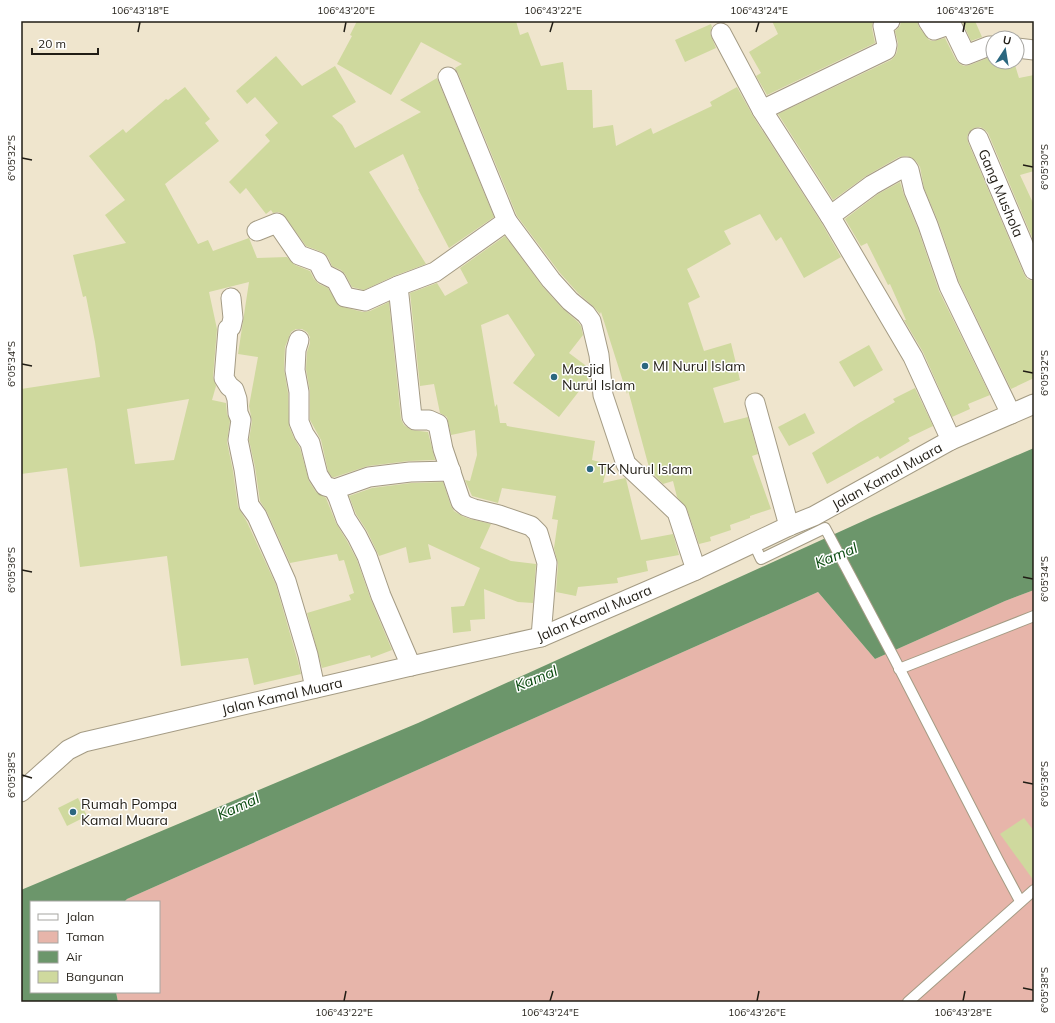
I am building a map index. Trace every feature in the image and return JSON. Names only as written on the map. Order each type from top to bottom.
[{"type":"street","points":[[762,110],[886,50],[887,44],[883,26],[890,21]]},
{"type":"street","points":[[928,21],[934,30],[951,24],[966,55],[985,48]]},
{"type":"street","points":[[721,33],[762,110],[830,216],[913,357],[951,440]]},
{"type":"street","points":[[448,77],[507,221],[551,280],[570,301],[586,314],[591,321],[599,355],[603,395],[626,464],[677,512],[696,570]]},
{"type":"street","name":"Gang Mushola","points":[[978,138],[1034,270]]},
{"type":"street","points":[[830,216],[872,185],[904,167],[907,167],[914,191],[928,225],[949,286],[1011,414]]},
{"type":"street","points":[[257,231],[277,223],[299,255],[318,262],[324,274],[336,280],[345,297],[365,301],[398,286],[435,272],[507,221]]},
{"type":"street","points":[[398,286],[412,417],[415,420],[429,420],[438,424],[443,449],[461,502],[466,506],[503,516],[531,526],[538,533],[547,563],[540,637]]},
{"type":"street","points":[[231,298],[233,318],[231,327],[228,329],[224,378],[229,386],[234,390],[237,400],[238,413],[241,420],[238,440],[249,505],[257,516],[286,581],[308,655],[315,688]]},
{"type":"street","points":[[299,340],[296,350],[295,370],[299,392],[300,422],[304,434],[310,443],[318,475],[324,486],[336,489],[369,477],[451,471]]},
{"type":"street","points":[[755,403],[789,526]]},
{"type":"street","name":"Jalan Kamal Muara","points":[[21,792],[68,750],[84,742],[540,637],[696,570],[754,544],[789,526],[814,516],[951,440],[1034,404]]},
{"type":"street","points":[[336,489],[335,492],[346,519],[367,556],[380,596],[411,666]]},
{"type":"lane","points":[[754,544],[762,559],[824,528],[893,656],[1020,901]]},
{"type":"lane","points":[[899,669],[1034,616]]},
{"type":"lane","points":[[908,1002],[1034,890]]},
{"type":"green space","points":[[1034,590],[1034,1002],[118,1002],[116,993],[160,993],[160,901],[125,901],[127,899],[818,592],[875,659],[1005,601]]},
{"type":"water","name":"Kamal","points":[[1034,448],[1034,590],[1005,601],[875,659],[818,592],[125,901],[30,901],[30,993],[116,993],[118,1002],[21,1002],[21,890],[418,723],[872,517]]},
{"type":"building","points":[[357,21],[516,21],[520,35],[528,32],[541,66],[563,62],[567,90],[592,90],[593,128],[613,125],[616,146],[651,128],[653,134],[712,106],[710,102],[737,87],[753,116],[821,222],[841,257],[804,278],[781,237],[776,241],[760,214],[724,231],[731,244],[687,269],[700,297],[688,303],[704,351],[731,343],[740,380],[713,388],[724,423],[748,417],[758,454],[752,456],[771,509],[730,525],[731,530],[710,537],[711,541],[699,544],[687,509],[677,497],[673,481],[663,484],[650,471],[628,390],[627,394],[601,312],[600,314],[560,273],[517,216],[455,68],[462,64],[421,42],[391,95],[337,64],[352,36],[350,35]]},
{"type":"building","points":[[772,21],[873,21],[872,28],[875,43],[767,95],[756,76],[761,73],[749,52],[778,34]]},
{"type":"building","points":[[901,21],[917,21],[919,27],[929,40],[933,41],[945,38],[956,60],[964,66],[985,59],[985,70],[1016,70],[1019,78],[1034,75],[1034,171],[1020,175],[1034,205],[1034,242],[988,133],[980,127],[974,128],[969,132],[967,137],[1024,274],[1027,279],[1033,281],[1034,283],[1034,378],[1011,389],[959,282],[938,221],[924,188],[920,167],[916,161],[907,156],[899,157],[866,176],[833,200],[778,114],[891,60],[897,52],[898,43],[895,31],[900,26]]},
{"type":"building","points":[[962,21],[975,21],[982,37],[971,41]]},
{"type":"building","points":[[711,24],[712,27],[710,33],[716,48],[685,62],[675,40]]},
{"type":"building","points":[[276,56],[302,86],[335,66],[356,102],[332,116],[342,125],[355,148],[421,112],[400,100],[437,78],[494,217],[449,248],[418,189],[403,154],[369,172],[426,264],[394,276],[364,290],[352,287],[345,274],[341,270],[332,266],[328,257],[322,252],[306,246],[283,214],[278,212],[273,213],[271,210],[266,214],[246,188],[240,194],[229,182],[270,141],[265,135],[278,123],[255,97],[247,104],[236,91]]},
{"type":"building","points":[[185,87],[210,119],[205,123],[219,141],[165,184],[198,244],[208,240],[213,251],[249,238],[257,258],[287,257],[295,265],[310,271],[314,279],[319,284],[328,288],[339,306],[363,312],[370,311],[389,302],[401,419],[404,425],[411,430],[428,432],[435,460],[409,461],[368,466],[332,477],[328,471],[321,440],[310,420],[310,392],[306,369],[310,337],[307,332],[302,329],[296,329],[291,332],[285,347],[284,369],[288,393],[289,426],[300,448],[309,481],[316,492],[326,498],[336,523],[357,560],[371,600],[392,650],[371,658],[370,655],[322,668],[307,613],[351,600],[349,595],[354,593],[344,560],[339,561],[337,554],[290,563],[267,512],[260,501],[249,440],[252,421],[249,406],[258,357],[238,354],[249,282],[209,292],[217,329],[213,377],[216,386],[212,400],[226,403],[227,414],[230,421],[227,442],[238,507],[247,522],[276,585],[301,674],[254,685],[248,658],[181,666],[167,556],[80,567],[67,468],[21,474],[21,389],[100,377],[86,296],[83,297],[73,255],[126,243],[105,215],[125,200],[89,156],[123,129],[126,133],[166,99],[168,100]],"holes":[[[189,399],[174,460],[135,464],[127,409]]]},
{"type":"building","points":[[900,182],[939,291],[990,395],[968,404],[970,409],[952,417],[923,352],[904,320],[906,320],[890,284],[888,285],[867,243],[861,246],[845,219],[878,194]]},
{"type":"building","points":[[505,236],[543,287],[581,326],[583,335],[569,353],[589,368],[590,377],[559,417],[513,383],[535,355],[508,314],[481,325],[495,407],[497,404],[500,423],[506,423],[507,426],[595,441],[592,460],[608,464],[603,483],[626,479],[641,540],[673,534],[679,555],[646,561],[648,571],[617,578],[618,583],[578,587],[576,596],[556,592],[558,564],[554,548],[558,520],[552,519],[556,496],[502,488],[498,503],[472,496],[465,480],[470,481],[477,455],[475,430],[451,435],[447,417],[440,413],[434,384],[420,386],[410,293],[437,283],[445,296],[468,283],[460,268]]},
{"type":"building","points":[[869,345],[883,370],[854,387],[839,362]]},
{"type":"building","points":[[915,388],[933,426],[908,438],[910,441],[880,459],[878,456],[827,484],[812,453],[895,402],[893,399]]},
{"type":"building","points":[[805,413],[815,433],[789,446],[778,427]]},
{"type":"building","points":[[443,482],[454,511],[470,519],[491,524],[480,548],[511,561],[536,564],[533,603],[518,602],[484,589],[485,619],[470,620],[471,631],[453,633],[451,607],[464,606],[480,568],[428,544],[431,559],[409,563],[406,547],[379,556],[367,531],[356,514],[349,496],[372,488],[411,483]]},
{"type":"building","name":"Rumah Pompa Kamal Muara","points":[[78,798],[87,816],[67,826],[58,808]]},
{"type":"building","points":[[1024,818],[1034,831],[1034,881],[1000,834]]},
{"type":"place","name":"MI Nurul Islam","points":[[645,366]]},
{"type":"place","name":"Masjid Nurul Islam","points":[[554,377]]},
{"type":"place","name":"TK Nurul Islam","points":[[590,469]]},
{"type":"place","name":"Rumah Pompa Kamal Muara","points":[[73,812]]}]
